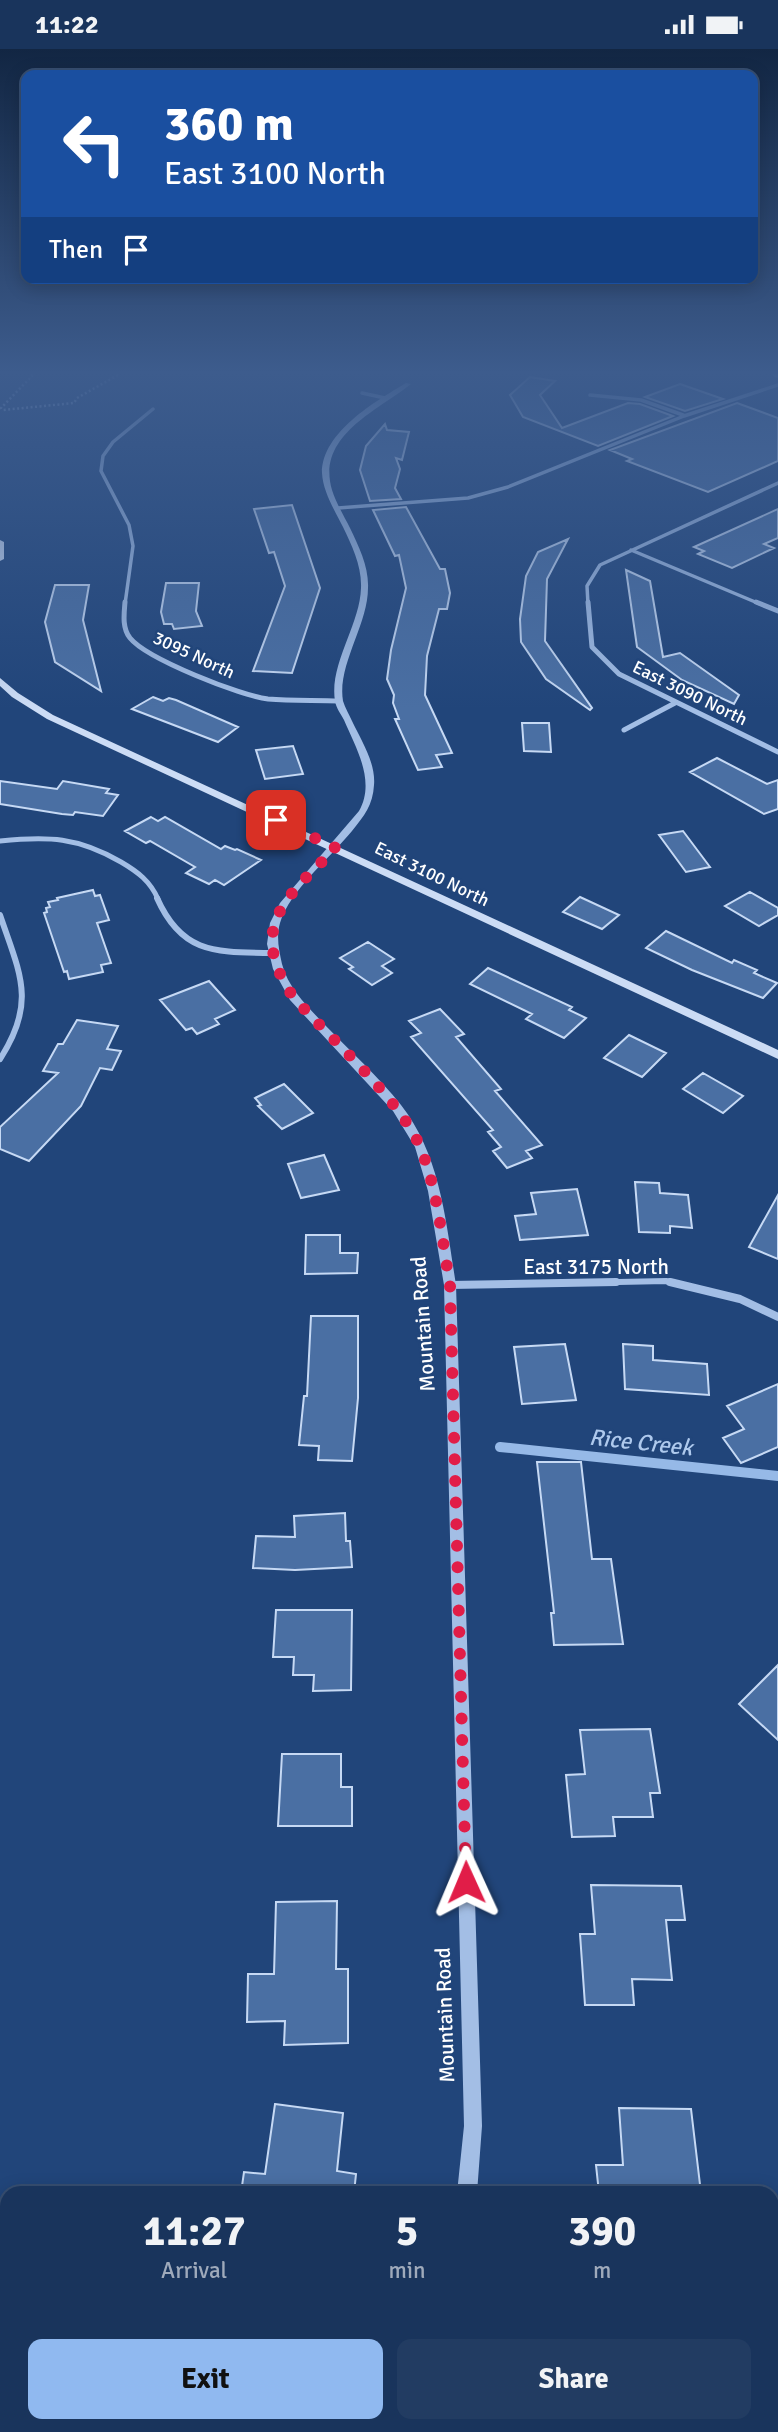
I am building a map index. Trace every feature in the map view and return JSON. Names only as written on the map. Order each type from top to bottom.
[{"type":"main road","points":[[0,542],[0,559]]},
{"type":"main road","name":"East 3100 North","points":[[0,681],[23,701],[50,717],[778,1055]]},
{"type":"street","name":"3095 North","points":[[109,486],[129,525],[133,546],[123,620],[130,638],[154,656],[228,688],[266,699],[339,701]]},
{"type":"street","points":[[0,841],[61,837],[99,849],[141,874],[151,885],[163,916],[187,939],[206,947],[271,953],[272,931],[280,909],[293,889],[336,848],[368,804],[369,772],[339,701],[341,668],[363,600],[364,575],[328,486]]},
{"type":"street","points":[[338,508],[468,498],[510,486]]},
{"type":"street","name":"East 3090 North","points":[[772,486],[600,565],[587,586],[592,647],[619,674],[778,752]]},
{"type":"street","points":[[768,488],[778,492]]},
{"type":"street","points":[[631,550],[778,611]]},
{"type":"street","points":[[624,730],[675,703]]},
{"type":"street","points":[[0,915],[23,989],[24,1011],[17,1031],[0,1059]]},
{"type":"street","name":"Mountain Road","points":[[271,953],[280,979],[294,998],[397,1108],[421,1147],[434,1191],[450,1285],[473,2126],[468,2186]]},
{"type":"street","name":"East 3175 North","points":[[450,1285],[666,1282],[740,1299],[778,1317]]},
{"type":"building","points":[[365,486],[395,486],[401,499],[370,501]]},
{"type":"building","points":[[693,486],[721,486],[708,492]]},
{"type":"building","points":[[292,505],[320,588],[292,673],[253,671],[285,586],[274,552],[269,553],[254,509]]},
{"type":"building","points":[[406,507],[440,569],[445,569],[450,593],[447,609],[439,609],[427,656],[425,695],[452,753],[436,755],[442,767],[418,770],[395,719],[399,719],[393,703],[394,695],[387,679],[406,588],[399,555],[395,556],[373,510]]},
{"type":"building","points":[[778,509],[778,538],[764,544],[774,548],[732,568],[698,554],[704,551],[694,547]]},
{"type":"building","points":[[568,539],[547,579],[545,641],[592,708],[590,710],[546,679],[521,642],[520,619],[526,576],[538,552]]},
{"type":"building","points":[[626,570],[650,581],[663,657],[680,653],[739,695],[734,704],[682,680],[637,647]]},
{"type":"building","points":[[166,583],[199,583],[196,611],[202,626],[174,629],[172,624],[164,624],[161,612]]},
{"type":"building","points":[[55,585],[89,585],[83,620],[101,691],[55,662],[45,622]]},
{"type":"building","points":[[153,697],[163,701],[169,698],[176,700],[238,727],[218,742],[132,709]]},
{"type":"building","points":[[522,723],[549,723],[551,752],[524,751]]},
{"type":"building","points":[[293,746],[303,774],[265,779],[256,750]]},
{"type":"building","points":[[717,758],[767,784],[778,780],[778,809],[764,814],[690,772]]},
{"type":"building","points":[[0,781],[57,789],[63,781],[109,789],[106,793],[118,795],[103,816],[75,812],[73,815],[62,814],[0,804]]},
{"type":"building","points":[[151,817],[158,821],[165,817],[221,849],[225,846],[237,849],[261,860],[224,885],[215,880],[209,884],[186,873],[195,867],[150,841],[146,843],[125,831]]},
{"type":"building","points":[[683,831],[710,867],[686,872],[659,835]]},
{"type":"building","points":[[93,890],[95,896],[100,895],[109,920],[97,923],[111,963],[101,965],[103,972],[69,979],[67,971],[64,972],[44,913],[47,912],[46,908],[50,907],[48,902]]},
{"type":"building","points":[[750,892],[778,908],[778,915],[759,926],[725,906]]},
{"type":"building","points":[[580,897],[619,915],[602,929],[563,912]]},
{"type":"building","points":[[666,931],[732,963],[734,960],[757,970],[754,973],[777,983],[763,998],[692,970],[646,948]]},
{"type":"building","points":[[368,942],[394,959],[382,966],[392,973],[372,985],[349,969],[353,967],[340,958]]},
{"type":"building","points":[[488,968],[572,1007],[569,1010],[586,1018],[564,1038],[526,1019],[532,1014],[470,984]]},
{"type":"building","points":[[209,981],[235,1010],[215,1019],[219,1024],[197,1034],[192,1028],[186,1030],[160,1000]]},
{"type":"building","points":[[440,1009],[464,1034],[456,1037],[501,1089],[495,1091],[542,1145],[526,1151],[532,1158],[507,1168],[493,1151],[501,1147],[488,1132],[493,1130],[411,1037],[421,1033],[409,1021]]},
{"type":"building","points":[[77,1020],[118,1026],[107,1049],[121,1051],[112,1070],[100,1068],[81,1106],[29,1161],[0,1149],[0,1127],[58,1073],[43,1071],[58,1044],[63,1044]]},
{"type":"building","points":[[629,1035],[666,1053],[642,1077],[604,1058]]},
{"type":"building","points":[[703,1073],[743,1096],[723,1113],[683,1089]]},
{"type":"building","points":[[284,1084],[313,1113],[282,1129],[258,1106],[261,1105],[255,1098]]},
{"type":"building","points":[[324,1155],[339,1190],[301,1198],[288,1164]]},
{"type":"building","points":[[635,1182],[659,1183],[660,1193],[688,1195],[692,1228],[670,1226],[670,1233],[639,1232]]},
{"type":"building","points":[[577,1189],[588,1235],[520,1240],[515,1216],[536,1214],[531,1193]]},
{"type":"building","points":[[778,1195],[778,1259],[749,1247]]},
{"type":"building","points":[[306,1235],[340,1235],[340,1253],[358,1253],[357,1273],[305,1274]]},
{"type":"building","points":[[311,1316],[358,1316],[358,1398],[352,1461],[318,1460],[319,1446],[299,1445],[304,1396],[307,1396]]},
{"type":"building","points":[[565,1344],[576,1400],[522,1404],[514,1347]]},
{"type":"building","points":[[623,1344],[653,1346],[653,1360],[707,1364],[709,1395],[625,1389]]},
{"type":"building","points":[[778,1384],[778,1447],[741,1463],[723,1438],[744,1429],[727,1406]]},
{"type":"building","points":[[537,1462],[581,1462],[592,1559],[611,1559],[623,1644],[554,1645],[551,1613],[554,1613]]},
{"type":"building","points":[[345,1513],[346,1541],[350,1541],[352,1567],[295,1570],[253,1568],[256,1536],[295,1537],[294,1516]]},
{"type":"building","points":[[276,1610],[352,1610],[351,1690],[313,1691],[314,1675],[293,1675],[294,1657],[273,1657]]},
{"type":"building","points":[[778,1665],[778,1740],[739,1704]]},
{"type":"building","points":[[650,1729],[660,1793],[650,1793],[653,1817],[613,1817],[615,1836],[572,1837],[566,1775],[585,1774],[580,1730]]},
{"type":"building","points":[[282,1754],[341,1754],[341,1787],[352,1787],[352,1826],[278,1826]]},
{"type":"building","points":[[591,1885],[681,1886],[685,1920],[666,1920],[672,1980],[632,1979],[634,2005],[585,2005],[580,1934],[595,1934]]},
{"type":"building","points":[[337,1901],[336,1969],[348,1969],[348,2043],[284,2045],[285,2021],[247,2022],[248,1974],[274,1974],[276,1902]]},
{"type":"building","points":[[275,2104],[343,2113],[337,2171],[356,2174],[355,2186],[242,2186],[244,2172],[265,2174]]},
{"type":"building","points":[[619,2108],[691,2109],[700,2186],[598,2186],[596,2165],[623,2165]]},
{"type":"waterway","name":"Rice Creek","points":[[500,1447],[778,1476]]},
{"type":"route","points":[[276,820],[336,848],[293,889],[280,909],[272,931],[271,953],[280,979],[294,998],[397,1108],[421,1147],[434,1191],[450,1285],[466,1882]]}]
